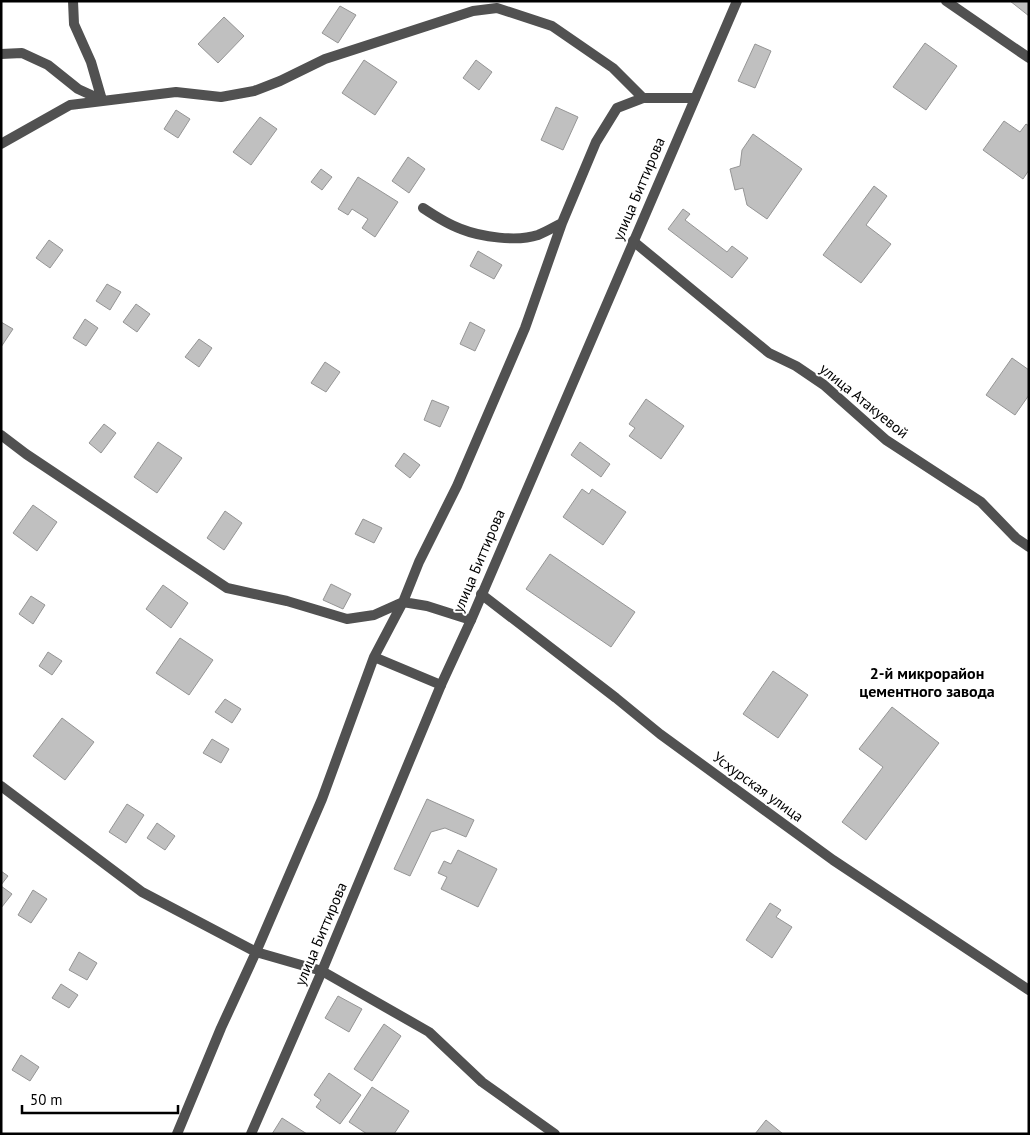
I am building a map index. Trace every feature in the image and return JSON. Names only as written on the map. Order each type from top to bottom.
[{"type":"street","points":[[73,1],[74,24],[91,62],[102,100]]},
{"type":"street","name":"улица Биттирова","points":[[251,1134],[322,972],[441,685],[471,620],[737,1]]},
{"type":"street","points":[[946,1],[1029,58]]},
{"type":"street","points":[[1,144],[70,105],[176,92],[220,97],[254,91],[280,81],[325,59],[473,11],[497,8],[552,26],[613,68],[644,98]]},
{"type":"street","points":[[1,54],[22,53],[48,65],[78,89],[102,100]]},
{"type":"street","points":[[177,1134],[221,1028],[322,799],[374,657],[403,602],[419,562],[457,486],[525,328],[562,223],[596,142],[617,108],[644,98],[695,98]]},
{"type":"street","points":[[423,208],[463,230],[503,238],[536,236],[562,223]]},
{"type":"street","name":"улица Атакуевой","points":[[633,241],[769,353],[796,366],[824,385],[886,440],[981,502],[1016,538],[1029,547]]},
{"type":"street","points":[[1,435],[26,454],[227,588],[288,601],[347,619],[374,615],[403,602],[427,606],[471,620]]},
{"type":"street","name":"Усхурская улица","points":[[482,594],[660,734],[833,860],[1029,990]]},
{"type":"street","points":[[374,657],[441,685]]},
{"type":"street","points":[[1,786],[142,892],[256,952],[322,972],[429,1032],[482,1082],[555,1134]]},
{"type":"building","points":[[1010,1],[1029,1],[1029,16]]},
{"type":"building","points":[[340,6],[356,15],[338,43],[322,33]]},
{"type":"building","points":[[224,17],[244,36],[218,63],[198,44]]},
{"type":"building","points":[[925,43],[957,66],[926,110],[893,87]]},
{"type":"building","points":[[755,44],[771,51],[755,88],[738,81]]},
{"type":"building","points":[[364,60],[397,82],[375,115],[342,93]]},
{"type":"building","points":[[476,60],[492,72],[479,90],[463,78]]},
{"type":"building","points":[[556,107],[578,117],[563,150],[541,140]]},
{"type":"building","points":[[176,110],[190,119],[178,138],[164,129]]},
{"type":"building","points":[[260,117],[277,129],[251,165],[233,152]]},
{"type":"building","points":[[1004,121],[1020,132],[1026,124],[1029,126],[1029,170],[1023,179],[983,150]]},
{"type":"building","points":[[753,134],[802,169],[767,219],[747,205],[743,188],[735,190],[730,169],[740,166],[742,150]]},
{"type":"building","points":[[408,157],[425,169],[409,193],[392,181]]},
{"type":"building","points":[[321,169],[332,177],[322,190],[311,182]]},
{"type":"building","points":[[358,177],[398,202],[375,237],[362,228],[368,219],[352,209],[348,215],[338,209]]},
{"type":"building","points":[[874,186],[887,196],[866,225],[891,244],[861,283],[823,255]]},
{"type":"building","points":[[683,209],[690,214],[685,220],[727,252],[732,246],[748,258],[732,278],[668,229]]},
{"type":"building","points":[[49,240],[63,250],[50,268],[36,258]]},
{"type":"building","points":[[478,251],[502,265],[494,279],[470,266]]},
{"type":"building","points":[[107,284],[121,292],[110,310],[96,301]]},
{"type":"building","points":[[136,304],[150,314],[137,332],[123,322]]},
{"type":"building","points":[[85,319],[98,328],[86,346],[73,338]]},
{"type":"building","points":[[1,322],[13,329],[1,347]]},
{"type":"building","points":[[470,322],[485,330],[475,351],[460,344]]},
{"type":"building","points":[[199,339],[212,348],[199,367],[185,357]]},
{"type":"building","points":[[1012,358],[1029,370],[1029,395],[1015,415],[986,395]]},
{"type":"building","points":[[325,362],[340,372],[326,392],[311,383]]},
{"type":"building","points":[[646,399],[684,426],[661,459],[629,436],[635,428],[629,424]]},
{"type":"building","points":[[432,400],[449,407],[440,427],[424,420]]},
{"type":"building","points":[[104,424],[116,433],[101,453],[89,443]]},
{"type":"building","points":[[158,442],[182,458],[157,493],[134,477]]},
{"type":"building","points":[[580,442],[610,464],[601,477],[571,455]]},
{"type":"building","points":[[404,453],[420,465],[410,478],[395,466]]},
{"type":"building","points":[[582,489],[589,494],[592,489],[626,512],[603,545],[563,517]]},
{"type":"building","points":[[33,505],[57,522],[37,551],[13,533]]},
{"type":"building","points":[[225,511],[242,523],[224,550],[207,538]]},
{"type":"building","points":[[363,519],[382,528],[374,543],[355,534]]},
{"type":"building","points":[[550,554],[635,612],[611,647],[526,589]]},
{"type":"building","points":[[331,584],[351,594],[343,609],[323,600]]},
{"type":"building","points":[[163,585],[188,603],[171,628],[146,609]]},
{"type":"building","points":[[31,596],[45,605],[33,624],[19,614]]},
{"type":"building","points":[[180,638],[213,660],[189,695],[156,673]]},
{"type":"building","points":[[48,652],[62,661],[52,675],[39,666]]},
{"type":"building","points":[[773,671],[808,695],[778,738],[743,714]]},
{"type":"building","points":[[225,699],[241,709],[232,723],[215,712]]},
{"type":"building","points":[[892,707],[939,743],[866,840],[842,822],[883,767],[859,749]]},
{"type":"building","points":[[62,718],[94,742],[65,780],[33,756]]},
{"type":"building","points":[[212,739],[229,749],[221,763],[203,753]]},
{"type":"building","points":[[427,799],[474,820],[466,837],[445,828],[431,832],[410,876],[394,869]]},
{"type":"building","points":[[127,804],[144,815],[126,843],[109,832]]},
{"type":"building","points":[[157,823],[175,836],[165,850],[147,838]]},
{"type":"building","points":[[458,850],[497,869],[478,907],[441,889],[447,877],[438,873],[444,861],[451,864]]},
{"type":"building","points":[[1,871],[8,876],[1,885]]},
{"type":"building","points":[[1,886],[12,894],[1,908]]},
{"type":"building","points":[[33,890],[47,899],[31,923],[18,915]]},
{"type":"building","points":[[770,903],[781,910],[776,917],[792,927],[772,958],[746,940]]},
{"type":"building","points":[[79,952],[97,963],[87,980],[69,970]]},
{"type":"building","points":[[61,984],[78,995],[69,1008],[52,998]]},
{"type":"building","points":[[338,996],[362,1009],[349,1032],[325,1018]]},
{"type":"building","points":[[384,1024],[401,1036],[372,1081],[354,1069]]},
{"type":"building","points":[[21,1055],[39,1067],[30,1081],[12,1070]]},
{"type":"building","points":[[329,1073],[361,1095],[340,1124],[316,1107],[321,1100],[314,1095]]},
{"type":"building","points":[[372,1087],[409,1111],[394,1134],[367,1134],[349,1122]]},
{"type":"building","points":[[282,1118],[307,1134],[272,1134]]},
{"type":"building","points":[[766,1120],[783,1134],[755,1134]]},
{"type":"district","name":"2-й микрорайон цементного завода","points":[[927,682]]}]
